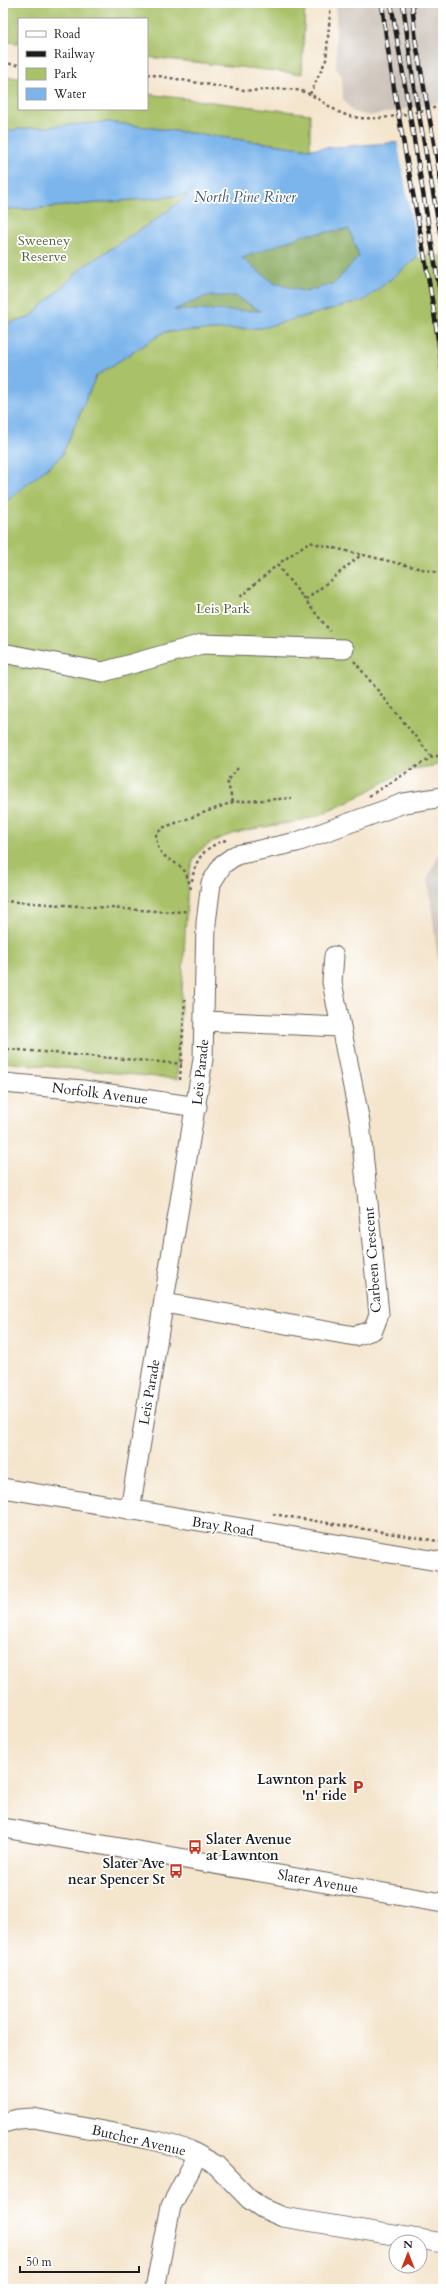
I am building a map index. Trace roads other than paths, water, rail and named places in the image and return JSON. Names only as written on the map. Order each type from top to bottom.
[{"type":"street","points":[[3,653],[103,672],[202,644],[344,649]]},
{"type":"street","name":"Leis Parade","points":[[130,1510],[197,1107],[203,1059],[208,894],[211,883],[222,864],[236,855],[297,842],[404,803],[443,797]]},
{"type":"street","name":"Carbeen Crescent","points":[[164,1303],[355,1336],[373,1330],[379,1314],[360,1122],[332,982],[334,956]]},
{"type":"street","points":[[205,1021],[341,1027]]},
{"type":"street","name":"Norfolk Avenue","points":[[3,1083],[83,1090],[197,1107]]},
{"type":"street","name":"Bray Road","points":[[3,1488],[443,1562]]},
{"type":"street","name":"Slater Avenue","points":[[3,1828],[443,1903]]},
{"type":"street","name":"Butcher Avenue","points":[[3,2124],[18,2119],[33,2118],[157,2141],[198,2155],[224,2172],[249,2199],[276,2214],[443,2243]]},
{"type":"street","points":[[156,2289],[171,2206],[198,2155]]},
{"type":"water","name":"North Pine River","points":[[108,122],[310,149],[443,139],[443,253],[423,253],[365,300],[262,328],[164,332],[96,376],[61,457],[3,504],[3,325],[29,318],[84,266],[154,221],[188,195],[31,209],[3,209],[3,132],[19,129]],"holes":[[[349,229],[359,256],[335,283],[306,292],[274,283],[242,258],[304,235]],[[207,296],[235,296],[261,311],[174,310]]]},
{"type":"railway","points":[[382,3],[395,97],[430,285],[443,379]]},
{"type":"railway","points":[[391,3],[443,311]]},
{"type":"railway","points":[[403,3],[414,87],[443,248]]},
{"type":"railway","points":[[412,3],[416,43],[443,193]]},
{"type":"place","name":"Lawnton park 'n' ride","points":[[358,1787]]},
{"type":"place","name":"Slater Avenue at Lawnton","points":[[195,1847]]},
{"type":"place","name":"Slater Ave near Spencer St","points":[[176,1871]]},
{"type":"park label","name":"Sweeney Reserve","points":[[44,248]]},
{"type":"park label","name":"Leis Park","points":[[223,608]]}]
